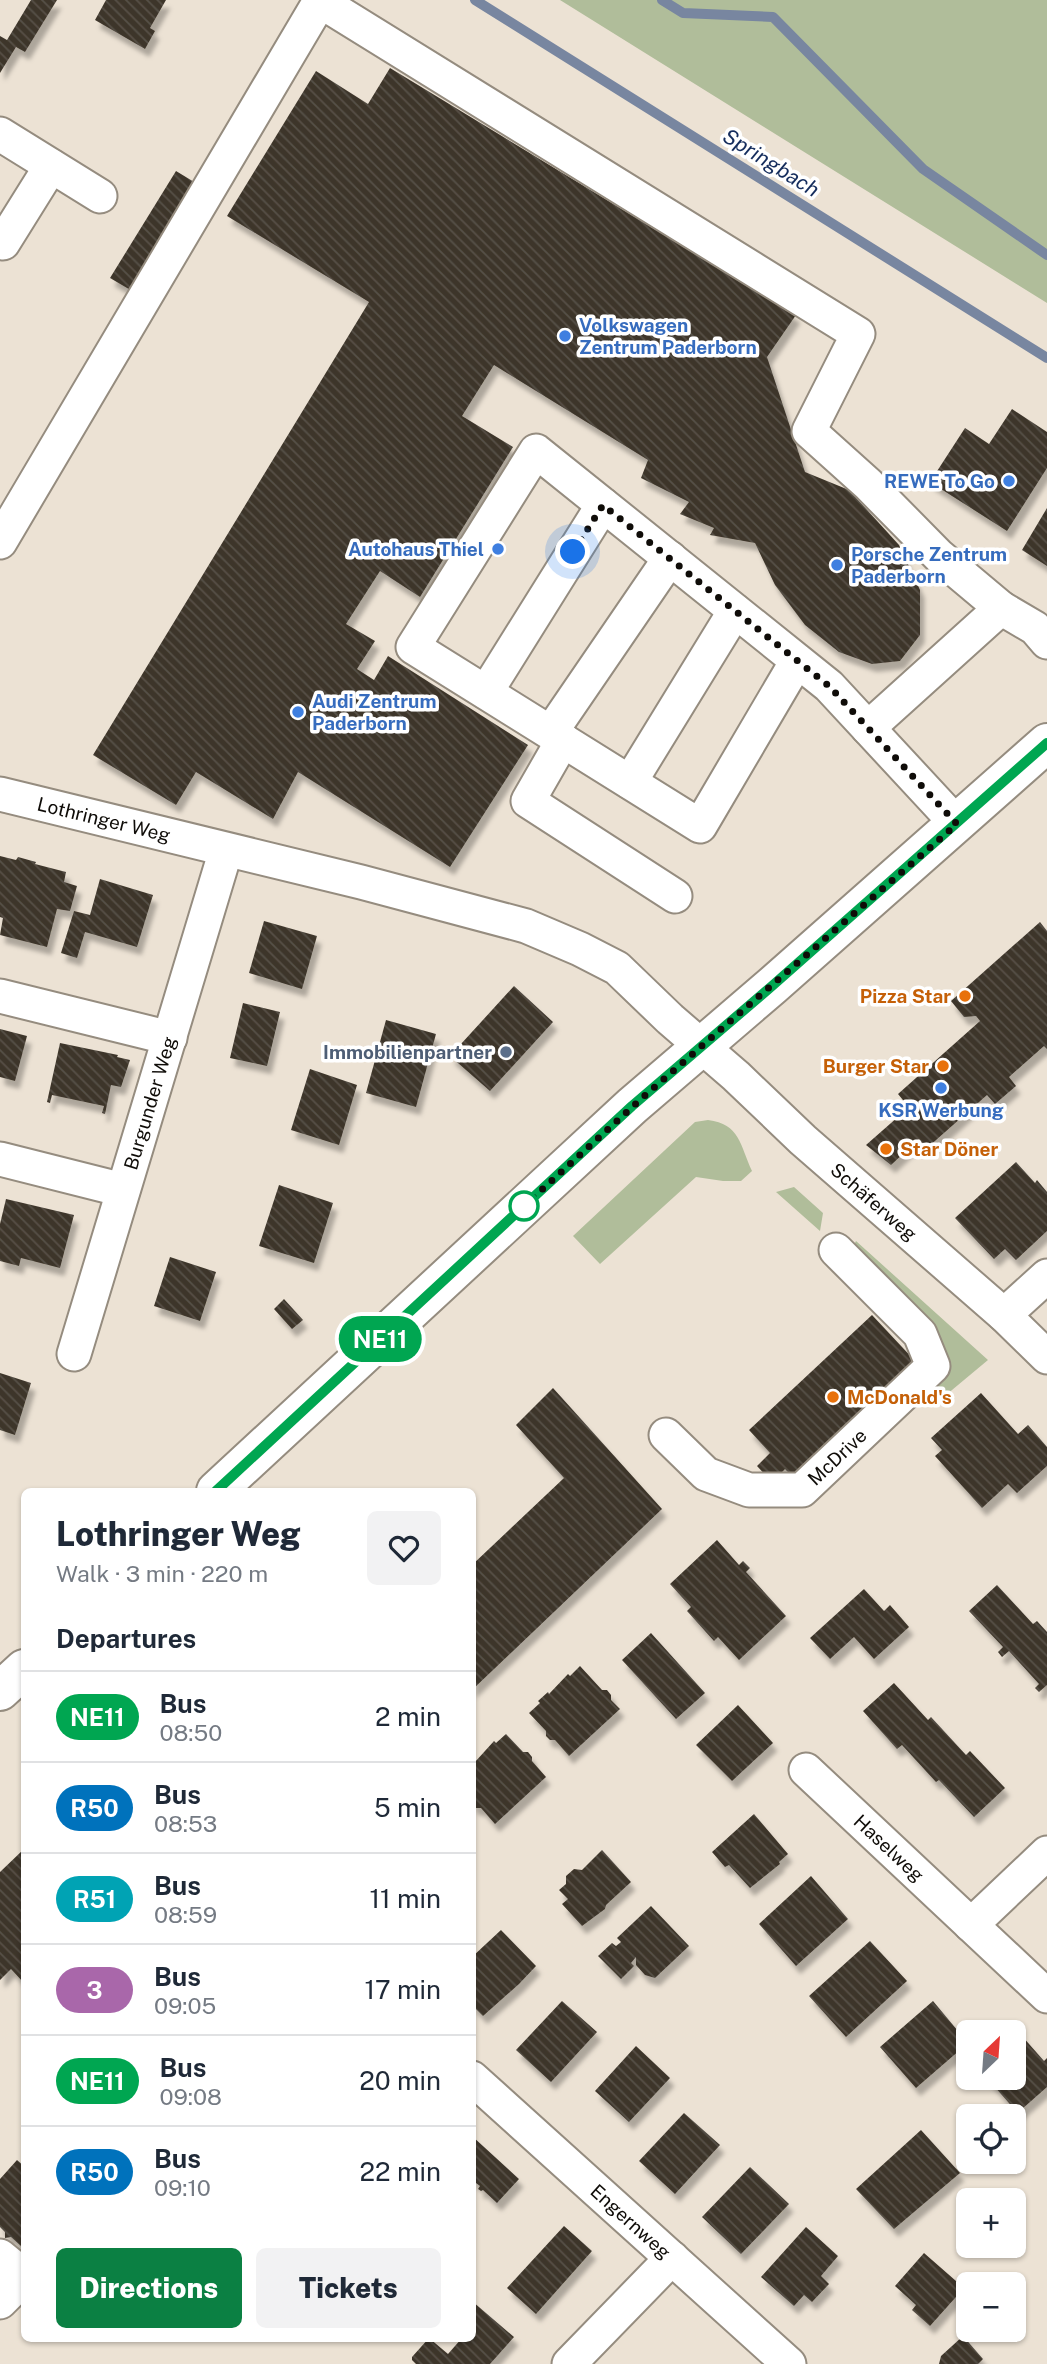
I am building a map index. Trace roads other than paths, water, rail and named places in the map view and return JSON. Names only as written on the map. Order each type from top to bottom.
[{"type":"main road","points":[[219,1488],[632,1106],[1047,743]]},
{"type":"main road","points":[[0,1691],[21,1672]]},
{"type":"street","points":[[0,542],[320,1],[858,334],[809,431],[868,484],[939,556],[1002,608],[1035,628],[1047,642]]},
{"type":"street","points":[[0,134],[100,196]]},
{"type":"street","points":[[3,243],[51,166]]},
{"type":"street","points":[[797,661],[700,826],[414,647],[536,451],[829,686],[957,824]]},
{"type":"street","points":[[486,692],[603,505]]},
{"type":"street","points":[[670,558],[557,736],[528,801],[674,896]]},
{"type":"street","points":[[868,728],[1002,608]]},
{"type":"street","points":[[630,782],[735,611]]},
{"type":"street","name":"Lothringer Weg","points":[[0,794],[361,883],[537,930],[580,948],[617,968],[702,1046]]},
{"type":"street","name":"Burgunder Weg","points":[[74,1354],[226,850]]},
{"type":"street","points":[[0,996],[170,1038]]},
{"type":"street","name":"Schäferweg","points":[[702,1046],[803,1140],[1004,1315],[1047,1357]]},
{"type":"street","points":[[0,1159],[123,1190]]},
{"type":"street","name":"McDrive","points":[[666,1436],[706,1474],[749,1490],[802,1490],[933,1366],[920,1334],[836,1250]]},
{"type":"street","points":[[1004,1315],[1047,1276]]},
{"type":"street","name":"Haselweg","points":[[806,1770],[1047,1996]]},
{"type":"street","points":[[971,1925],[1047,1853]]},
{"type":"street","name":"Engernweg","points":[[476,2082],[789,2364]]},
{"type":"street","points":[[0,2256],[11,2265],[16,2276],[10,2292],[0,2302]]},
{"type":"street","points":[[569,2364],[672,2258]]},
{"type":"waterway","name":"Springbach","points":[[475,0],[1047,358]]},
{"type":"waterway","points":[[662,0],[683,13],[773,17],[923,169],[1047,255]]},
{"type":"place","name":"Volkswagen Zentrum Paderborn","points":[[565,336]]},
{"type":"place","name":"REWE To Go","points":[[1009,481]]},
{"type":"place","name":"Autohaus Thiel","points":[[498,549]]},
{"type":"place","name":"Porsche Zentrum Paderborn","points":[[837,565]]},
{"type":"place","name":"Audi Zentrum Paderborn","points":[[298,712]]},
{"type":"place","name":"Pizza Star","points":[[965,996]]},
{"type":"place","name":"Immobilienpartner","points":[[506,1052]]},
{"type":"place","name":"Burger Star","points":[[943,1066]]},
{"type":"place","name":"KSR Werbung","points":[[941,1088]]},
{"type":"place","name":"Star Döner","points":[[886,1149]]},
{"type":"place","name":"McDonald's","points":[[833,1397]]}]
